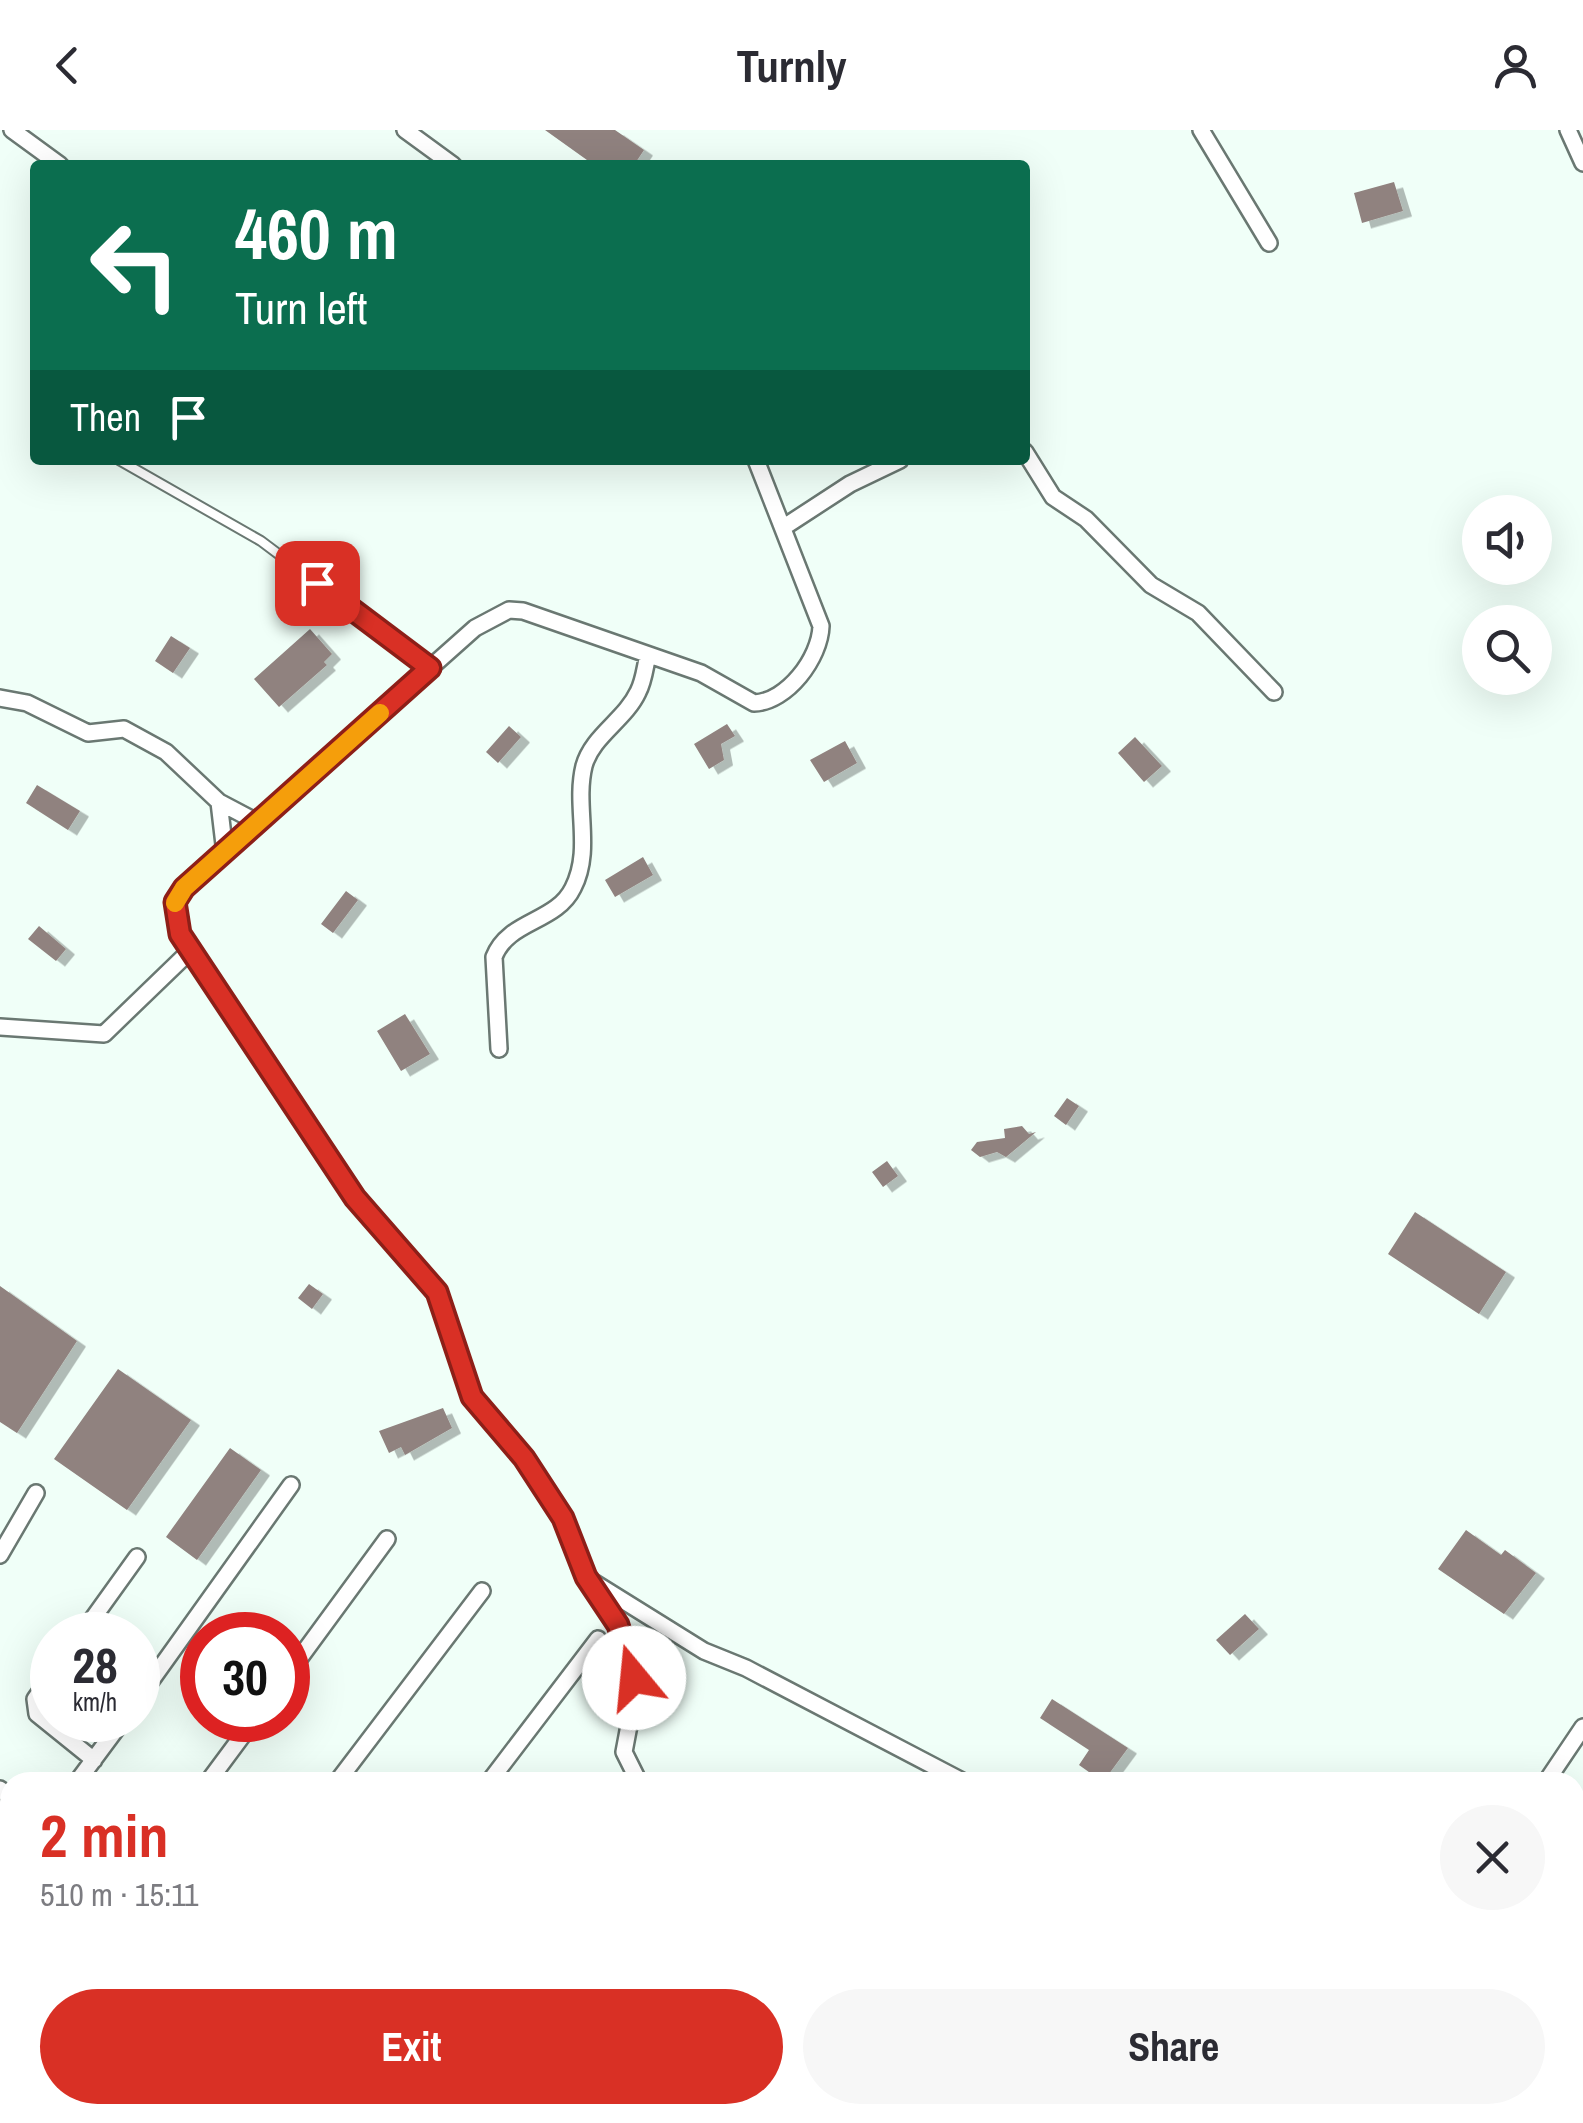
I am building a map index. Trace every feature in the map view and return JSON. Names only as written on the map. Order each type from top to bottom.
[{"type":"street","points":[[12,130],[53,160]]},
{"type":"street","points":[[1201,130],[1269,242]]},
{"type":"street","points":[[1568,130],[1583,163]]},
{"type":"street","points":[[407,131],[446,160]]},
{"type":"street","points":[[1030,460],[1053,497],[1086,519],[1151,585],[1198,613],[1274,692]]},
{"type":"street","points":[[633,1772],[624,1752],[634,1699],[629,1654],[618,1625],[586,1577],[563,1518],[524,1458],[472,1397],[437,1292],[355,1198],[180,934],[175,902],[184,888],[475,628],[509,610],[523,611],[701,673],[754,702],[761,703],[800,674],[820,644],[821,626],[758,465]]},
{"type":"street","points":[[784,527],[850,484],[890,465]]},
{"type":"street","points":[[500,1049],[494,957],[506,937],[560,906],[573,888],[584,843],[584,766],[595,744],[639,692],[648,655]]},
{"type":"street","points":[[0,698],[26,703],[88,732],[124,728],[166,752],[218,802],[258,823]]},
{"type":"street","points":[[218,802],[224,854]]},
{"type":"street","points":[[0,1027],[104,1034],[191,950]]},
{"type":"street","points":[[160,1668],[291,1486]]},
{"type":"street","points":[[0,1555],[36,1493]]},
{"type":"street","points":[[310,1644],[388,1539]]},
{"type":"street","points":[[97,1612],[137,1556]]},
{"type":"street","points":[[586,1577],[704,1651],[944,1772]]},
{"type":"street","points":[[345,1772],[482,1591]]},
{"type":"street","points":[[497,1772],[598,1640]]},
{"type":"street","points":[[1553,1772],[1583,1727]]},
{"type":"street","points":[[71,1742],[94,1760]]},
{"type":"street","points":[[85,1772],[107,1742]]},
{"type":"street","points":[[215,1772],[238,1742]]},
{"type":"lane","points":[[128,465],[261,541],[430,668]]},
{"type":"building","points":[[545,130],[615,130],[644,150],[637,160],[587,160]]},
{"type":"building","points":[[1394,182],[1403,211],[1362,223],[1354,193]]},
{"type":"building","points":[[310,629],[332,654],[324,662],[327,665],[279,707],[254,679]]},
{"type":"building","points":[[171,636],[190,648],[173,673],[155,661]]},
{"type":"building","points":[[727,724],[735,736],[721,744],[724,760],[709,769],[694,744]]},
{"type":"building","points":[[509,726],[521,737],[498,763],[486,752]]},
{"type":"building","points":[[1135,737],[1162,766],[1144,782],[1118,753]]},
{"type":"building","points":[[845,741],[857,763],[824,782],[810,760]]},
{"type":"building","points":[[37,785],[80,811],[68,830],[26,803]]},
{"type":"building","points":[[643,857],[653,875],[615,897],[605,880]]},
{"type":"building","points":[[346,891],[358,900],[333,933],[321,924]]},
{"type":"building","points":[[39,926],[66,949],[56,961],[28,939]]},
{"type":"building","points":[[405,1014],[430,1054],[401,1071],[377,1031]]},
{"type":"building","points":[[1067,1098],[1079,1106],[1066,1125],[1054,1116]]},
{"type":"building","points":[[1022,1126],[1029,1134],[1036,1132],[1006,1157],[997,1152],[980,1157],[971,1150],[977,1142],[1005,1138],[1004,1129]]},
{"type":"building","points":[[887,1161],[898,1176],[883,1187],[872,1172]]},
{"type":"building","points":[[1415,1212],[1506,1272],[1479,1314],[1388,1254]]},
{"type":"building","points":[[309,1284],[323,1294],[312,1309],[298,1298]]},
{"type":"building","points":[[0,1286],[77,1341],[17,1433],[0,1422]]},
{"type":"building","points":[[118,1369],[191,1420],[127,1510],[54,1459]]},
{"type":"building","points":[[443,1408],[452,1428],[405,1455],[401,1447],[389,1453],[379,1431]]},
{"type":"building","points":[[230,1448],[261,1470],[197,1560],[166,1537]]},
{"type":"building","points":[[1466,1530],[1501,1555],[1505,1550],[1536,1573],[1504,1614],[1438,1569]]},
{"type":"building","points":[[1245,1614],[1259,1629],[1230,1655],[1216,1640]]},
{"type":"building","points":[[1052,1699],[1128,1748],[1110,1772],[1089,1772],[1079,1765],[1089,1750],[1040,1718]]},
{"type":"slow traffic","points":[[175,903],[184,888],[380,713]]},
{"type":"route","points":[[317,583],[430,668],[184,888],[175,902],[180,934],[355,1198],[382,1234],[437,1292],[472,1397],[524,1458],[563,1518],[586,1577],[618,1625],[634,1678]]}]
